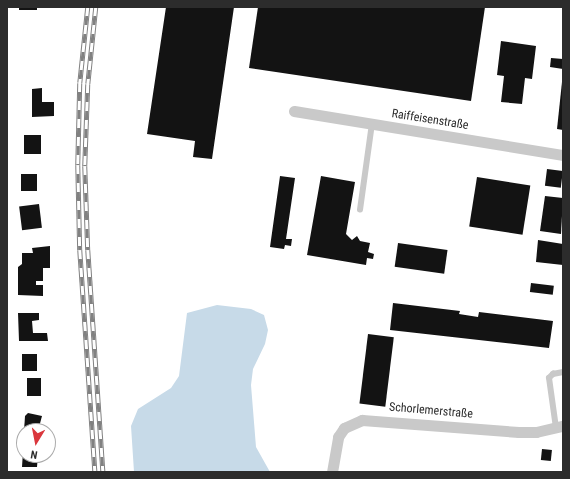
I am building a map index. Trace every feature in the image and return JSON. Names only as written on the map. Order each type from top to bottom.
[{"type":"street","name":"Raiffeisenstraße","points":[[294,111],[563,155]]},
{"type":"street","name":"Schorlemerstraße","points":[[332,472],[338,437],[344,428],[362,420],[518,432],[559,427]]},
{"type":"lane","points":[[360,210],[372,124]]},
{"type":"lane","points":[[559,427],[549,378],[553,374],[563,372]]},
{"type":"water","points":[[217,305],[251,309],[264,315],[268,330],[265,344],[253,369],[251,385],[256,447],[270,472],[134,472],[131,426],[138,409],[171,388],[179,376],[187,313]]},
{"type":"building","points":[[19,7],[37,7],[37,10],[19,10]]},
{"type":"building","points":[[166,7],[234,7],[212,159],[193,157],[195,141],[147,134]]},
{"type":"building","points":[[258,7],[485,7],[471,101],[249,68]]},
{"type":"building","points":[[501,41],[536,46],[532,79],[525,78],[522,104],[501,102],[504,76],[497,75]]},
{"type":"building","points":[[551,58],[563,59],[563,69],[550,67]]},
{"type":"building","points":[[563,82],[563,130],[557,129]]},
{"type":"building","points":[[42,88],[42,102],[54,102],[54,116],[32,117],[32,89]]},
{"type":"building","points":[[24,135],[41,135],[41,154],[24,154]]},
{"type":"building","points":[[547,169],[563,171],[561,188],[545,186]]},
{"type":"building","points":[[21,174],[37,174],[37,191],[21,191]]},
{"type":"building","points":[[280,176],[295,178],[286,239],[292,239],[291,246],[285,245],[284,249],[270,247]]},
{"type":"building","points":[[321,176],[355,182],[346,234],[352,240],[357,236],[360,241],[370,243],[368,252],[374,254],[373,259],[367,258],[366,265],[307,255]]},
{"type":"building","points":[[477,177],[530,185],[523,235],[469,226]]},
{"type":"building","points":[[545,196],[563,198],[561,234],[540,231]]},
{"type":"building","points":[[39,204],[42,228],[22,230],[19,206]]},
{"type":"building","points":[[538,240],[563,244],[563,265],[536,262]]},
{"type":"building","points":[[398,243],[448,250],[444,274],[395,267]]},
{"type":"building","points":[[50,246],[50,268],[43,268],[43,281],[36,281],[36,285],[43,285],[43,296],[18,295],[18,267],[22,264],[22,253],[33,253],[32,248]]},
{"type":"building","points":[[531,283],[554,286],[553,295],[530,292]]},
{"type":"building","points":[[393,303],[460,311],[459,314],[478,317],[479,312],[553,321],[549,348],[390,330]]},
{"type":"building","points":[[18,313],[39,313],[39,320],[32,321],[33,333],[47,333],[48,341],[19,341]]},
{"type":"building","points":[[368,334],[394,337],[385,407],[359,403]]},
{"type":"building","points":[[22,354],[37,354],[37,371],[22,371]]},
{"type":"building","points":[[27,378],[41,378],[41,396],[27,396]]},
{"type":"building","points":[[28,413],[42,416],[40,423],[25,423],[25,416]]},
{"type":"building","points":[[542,449],[552,450],[551,461],[541,460]]},
{"type":"building","points":[[22,463],[37,463],[37,467],[22,467]]},
{"type":"railway","points":[[88,7],[80,83],[78,165],[80,250],[95,472]]},
{"type":"railway","points":[[96,7],[88,84],[85,166],[88,250],[103,472]]}]
